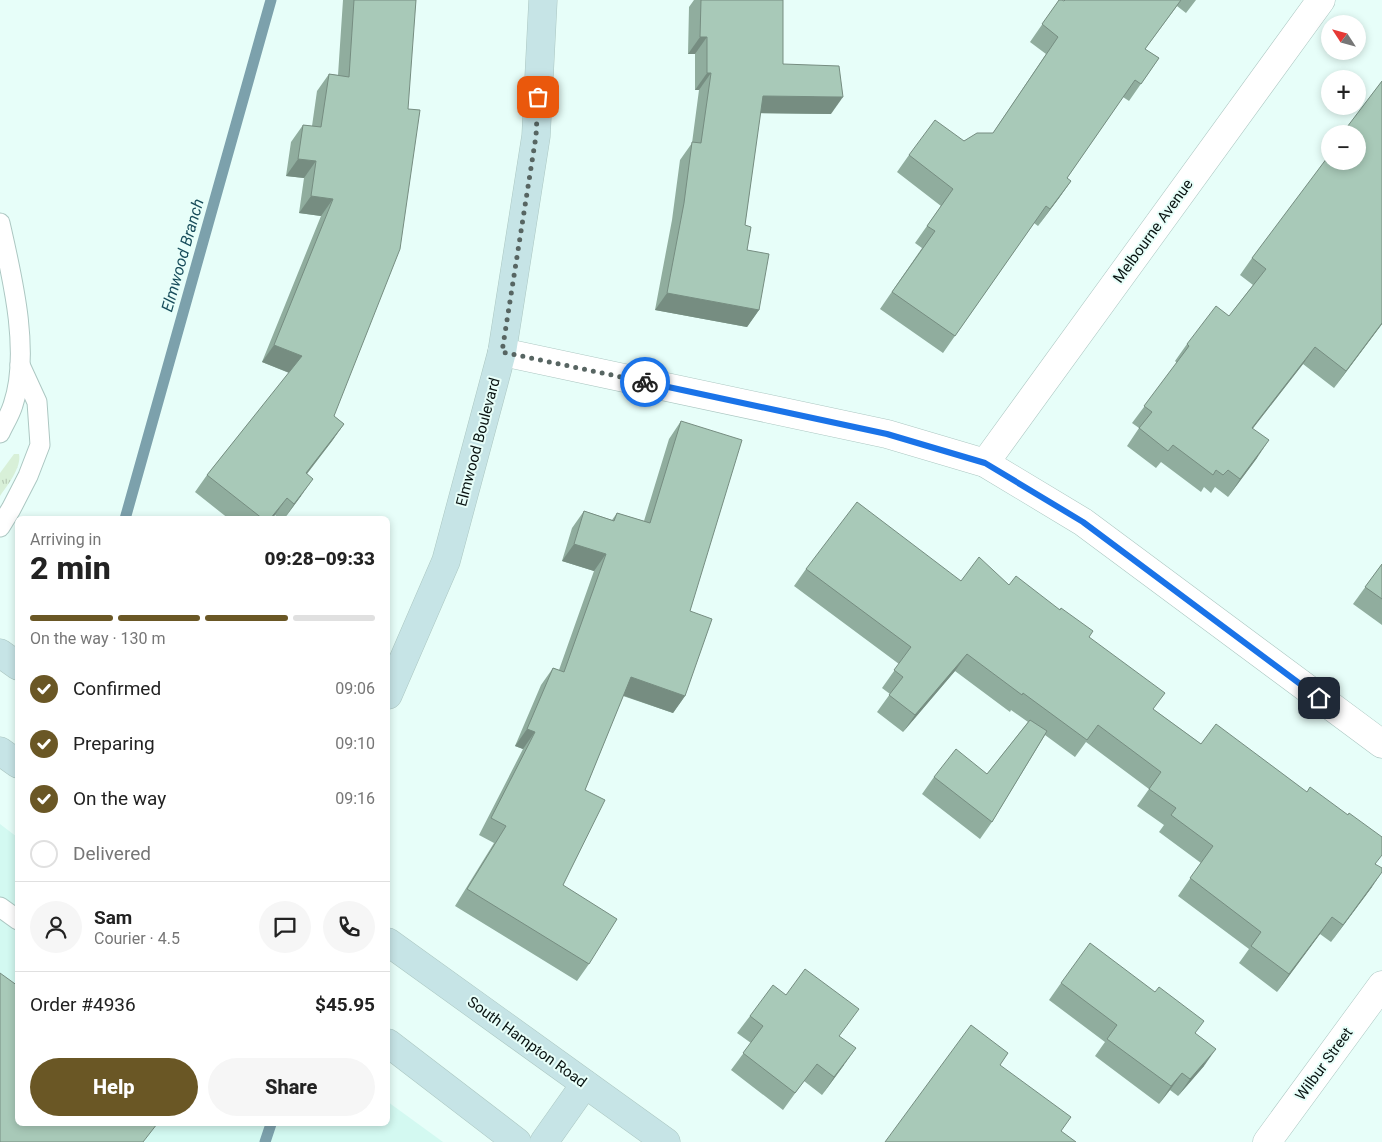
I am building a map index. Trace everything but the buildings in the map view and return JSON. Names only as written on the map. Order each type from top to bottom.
[{"type":"street","name":"Elmwood Boulevard","points":[[390,690],[446,561],[502,352],[536,136],[543,0]]},
{"type":"street","name":"Melbourne Avenue","points":[[985,463],[1321,0]]},
{"type":"street","points":[[502,352],[887,434],[985,463],[1083,522],[1382,744]]},
{"type":"street","points":[[0,653],[15,664]]},
{"type":"street","points":[[0,751],[15,762]]},
{"type":"street","name":"South Hampton Road","points":[[390,943],[666,1142]]},
{"type":"street","name":"Wilbur Street","points":[[1267,1142],[1382,985]]},
{"type":"street","points":[[390,1044],[517,1142]]},
{"type":"street","points":[[544,1142],[585,1084]]},
{"type":"lane","points":[[0,223],[16,294],[20,365],[13,405],[0,434]]},
{"type":"lane","points":[[0,527],[12,509],[40,445],[37,402],[20,365]]},
{"type":"lane","points":[[0,907],[15,918]]},
{"type":"shaded area","points":[[0,824],[15,835],[15,1126],[390,1126],[390,1103],[443,1142],[0,1142]]},
{"type":"green space","points":[[14,454],[19,454],[18,465],[0,496],[0,473]]},
{"type":"waterway","name":"Elmwood Branch","points":[[126,516],[271,0]]},
{"type":"waterway","name":"Elmwood Branch","points":[[265,1142],[270,1126]]},
{"type":"way so far","points":[[538,97],[536,136],[502,352],[645,382]]},
{"type":"route","points":[[645,382],[887,434],[985,463],[1083,522],[1319,698]]}]
